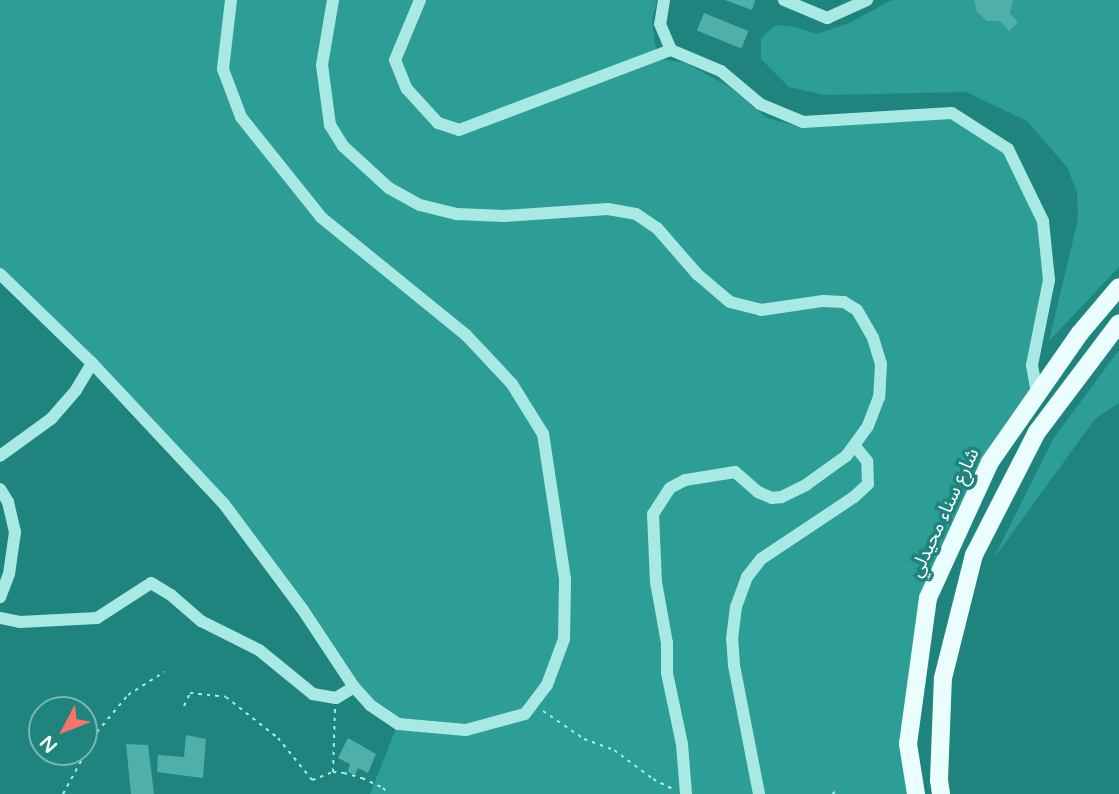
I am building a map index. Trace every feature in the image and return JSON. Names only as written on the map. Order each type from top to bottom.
[{"type":"main road","name":"شارع سناء محيدلي","points":[[916,794],[908,744],[928,598],[990,461],[1080,333],[1119,287]]},
{"type":"main road","points":[[941,794],[939,780],[943,678],[974,555],[1037,432],[1119,323]]},
{"type":"street","points":[[0,274],[92,363],[224,504],[303,610],[354,687],[370,705],[398,724],[466,730],[526,714],[547,684],[564,639],[565,579],[543,433],[512,384],[466,335],[321,217],[242,117],[223,69],[230,0]]},
{"type":"street","points":[[333,0],[323,51],[327,112],[335,135],[370,174],[411,201],[457,214],[504,216],[608,209],[636,214],[657,228],[717,293],[740,307],[774,310],[822,302],[852,305],[868,328],[881,363],[881,380],[874,413],[855,446],[832,467],[781,497],[765,496],[740,474],[729,472],[678,482],[656,508],[653,522],[656,582],[667,643],[667,673],[682,744],[681,793]]},
{"type":"street","points":[[420,0],[395,60],[407,89],[438,123],[459,130],[671,50],[721,71],[760,104],[803,122],[952,114],[1008,149],[1042,221],[1048,268],[1049,280],[1032,365],[1037,394]]},
{"type":"street","points":[[664,0],[660,24],[671,50]]},
{"type":"street","points":[[784,0],[827,18],[867,0]]},
{"type":"street","points":[[0,456],[51,419],[76,390],[92,363]]},
{"type":"street","points":[[759,794],[734,665],[732,639],[736,607],[747,577],[761,559],[854,498],[868,484],[867,461],[855,446]]},
{"type":"street","points":[[0,489],[8,502],[15,532],[9,574],[0,597]]},
{"type":"street","points":[[0,618],[29,622],[97,618],[151,583],[171,595],[201,621],[259,650],[303,689],[321,697],[336,698],[354,687]]},
{"type":"path","points":[[63,794],[97,732],[128,695],[164,672]]},
{"type":"path","points":[[184,705],[190,693],[226,697],[278,737],[312,780],[332,772],[362,778],[383,788],[388,794]]},
{"type":"path","points":[[332,772],[336,698]]},
{"type":"path","points":[[543,710],[584,739],[614,750],[653,779],[681,793]]},
{"type":"green space","points":[[0,0],[657,0],[652,20],[655,45],[661,59],[686,63],[728,86],[767,118],[801,127],[952,114],[1008,149],[1043,221],[1049,280],[1032,365],[1037,394],[982,480],[928,598],[908,744],[916,794],[370,794],[398,724],[370,705],[224,504],[0,274]]},
{"type":"green space","points":[[892,0],[1119,0],[1119,267],[1049,341],[1078,219],[1077,192],[1067,167],[1027,121],[966,92],[824,95],[789,87],[761,59],[761,38],[776,25],[795,27],[817,34],[849,23]]},
{"type":"green space","points":[[1119,350],[1119,403],[1095,419],[994,558],[1053,439]]},
{"type":"building","points":[[725,0],[755,0],[752,10]]},
{"type":"building","points":[[974,0],[1013,0],[1010,13],[1018,22],[1009,31],[1000,21],[987,21],[977,12]]},
{"type":"building","points":[[704,13],[749,31],[741,49],[697,31]]},
{"type":"building","points":[[186,735],[206,739],[203,778],[157,772],[158,755],[184,757]]},
{"type":"building","points":[[348,738],[376,754],[368,773],[358,768],[355,775],[348,772],[350,764],[338,758]]},
{"type":"building","points":[[126,744],[148,745],[154,794],[131,794]]}]
